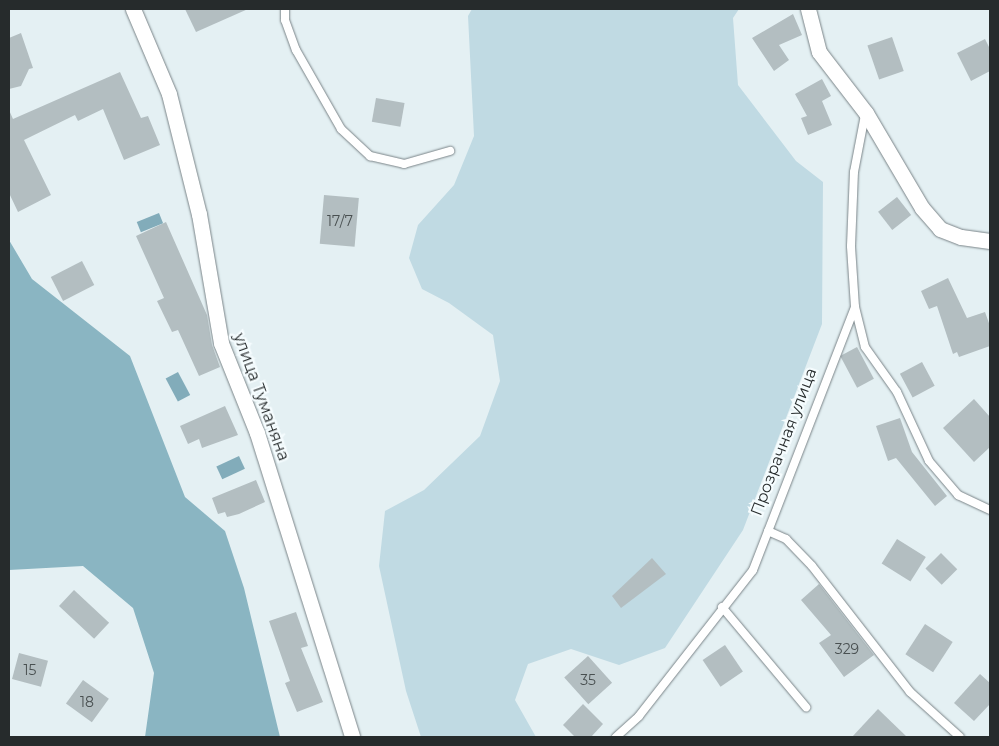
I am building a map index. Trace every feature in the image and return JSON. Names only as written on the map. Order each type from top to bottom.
[{"type":"street","name":"улица Туманяна","points":[[133,9],[169,94],[199,214],[221,343],[257,433],[352,737]]},
{"type":"street","points":[[808,9],[819,52],[866,113],[922,208],[940,229],[961,237],[990,240]]},
{"type":"lane","points":[[286,9],[285,20],[296,50],[341,129],[370,156],[404,164],[450,151]]},
{"type":"lane","name":"Прозрачная улица","points":[[616,737],[639,716],[722,607],[753,570],[855,307],[851,246],[854,172],[866,113]]},
{"type":"lane","points":[[855,307],[865,347],[897,392],[929,461],[958,495],[990,510]]},
{"type":"lane","points":[[768,530],[786,539],[812,566],[910,692],[960,737]]},
{"type":"lane","points":[[722,607],[806,707]]},
{"type":"shaded area","points":[[472,9],[739,9],[733,18],[738,85],[796,161],[823,182],[822,324],[743,530],[665,648],[619,665],[571,649],[528,664],[515,700],[536,737],[421,737],[406,691],[379,566],[385,511],[424,490],[480,436],[500,381],[493,335],[449,303],[422,289],[409,258],[418,225],[454,185],[474,136],[468,16]]},
{"type":"shaded area","points":[[159,213],[163,223],[141,232],[137,222]]},
{"type":"shaded area","points":[[9,240],[32,279],[130,356],[185,497],[225,531],[244,588],[280,737],[145,737],[154,673],[133,608],[83,566],[9,570]]},
{"type":"shaded area","points":[[178,372],[190,395],[178,402],[166,379]]},
{"type":"shaded area","points":[[239,456],[245,469],[222,479],[216,467]]},
{"type":"building","points":[[185,9],[248,9],[196,32]]},
{"type":"building","points":[[793,14],[802,35],[779,45],[789,60],[774,71],[752,38]]},
{"type":"building","points":[[21,33],[33,68],[29,69],[21,86],[9,89],[9,38]]},
{"type":"building","points":[[892,37],[904,71],[879,80],[867,45]]},
{"type":"building","points":[[985,39],[990,49],[990,71],[971,81],[957,53]]},
{"type":"building","points":[[120,72],[141,118],[148,116],[160,145],[124,160],[103,109],[78,121],[75,115],[24,140],[51,195],[18,212],[9,193],[9,110],[13,119]]},
{"type":"building","points":[[822,79],[831,96],[822,101],[832,125],[808,135],[801,118],[807,116],[795,94]]},
{"type":"building","points":[[376,98],[405,103],[400,127],[372,122]]},
{"type":"building","points":[[324,195],[359,198],[355,247],[320,244]]},
{"type":"building","points":[[897,197],[911,215],[892,230],[878,212]]},
{"type":"building","points":[[166,222],[207,315],[212,345],[220,367],[199,376],[178,330],[172,332],[157,301],[164,298],[136,236]]},
{"type":"building","points":[[82,261],[94,285],[63,301],[51,277]]},
{"type":"building","points":[[948,278],[967,318],[985,312],[990,326],[990,346],[959,357],[957,352],[953,354],[937,306],[929,309],[921,291]]},
{"type":"building","points":[[857,347],[874,379],[857,388],[840,356]]},
{"type":"building","points":[[922,362],[935,386],[913,398],[900,374]]},
{"type":"building","points":[[974,399],[990,417],[990,447],[974,462],[943,428]]},
{"type":"building","points":[[225,406],[238,435],[202,448],[199,439],[188,444],[180,426]]},
{"type":"building","points":[[900,418],[912,452],[947,496],[935,506],[896,458],[888,461],[876,426]]},
{"type":"building","points":[[256,480],[265,502],[239,514],[227,517],[225,512],[218,514],[212,498]]},
{"type":"building","points":[[897,539],[926,557],[910,582],[882,564]]},
{"type":"building","points":[[941,553],[957,569],[942,585],[925,569]]},
{"type":"building","points":[[652,558],[666,574],[621,608],[612,596]]},
{"type":"building","points":[[819,584],[874,655],[844,677],[819,643],[831,635],[801,600]]},
{"type":"building","points":[[74,590],[109,623],[94,639],[59,606]]},
{"type":"building","points":[[296,612],[308,646],[301,648],[323,702],[297,712],[285,683],[290,681],[269,621]]},
{"type":"building","points":[[925,624],[953,642],[933,672],[905,654]]},
{"type":"building","points":[[725,645],[743,672],[721,687],[703,660]]},
{"type":"building","points":[[19,653],[48,661],[41,687],[12,679]]},
{"type":"building","points":[[588,656],[612,683],[588,704],[564,677]]},
{"type":"building","points":[[980,674],[990,683],[990,704],[974,721],[954,703]]},
{"type":"building","points":[[83,680],[109,699],[92,722],[66,703]]},
{"type":"building","points":[[583,704],[603,724],[591,737],[575,737],[563,725]]},
{"type":"building","points":[[878,709],[907,737],[852,737]]}]
